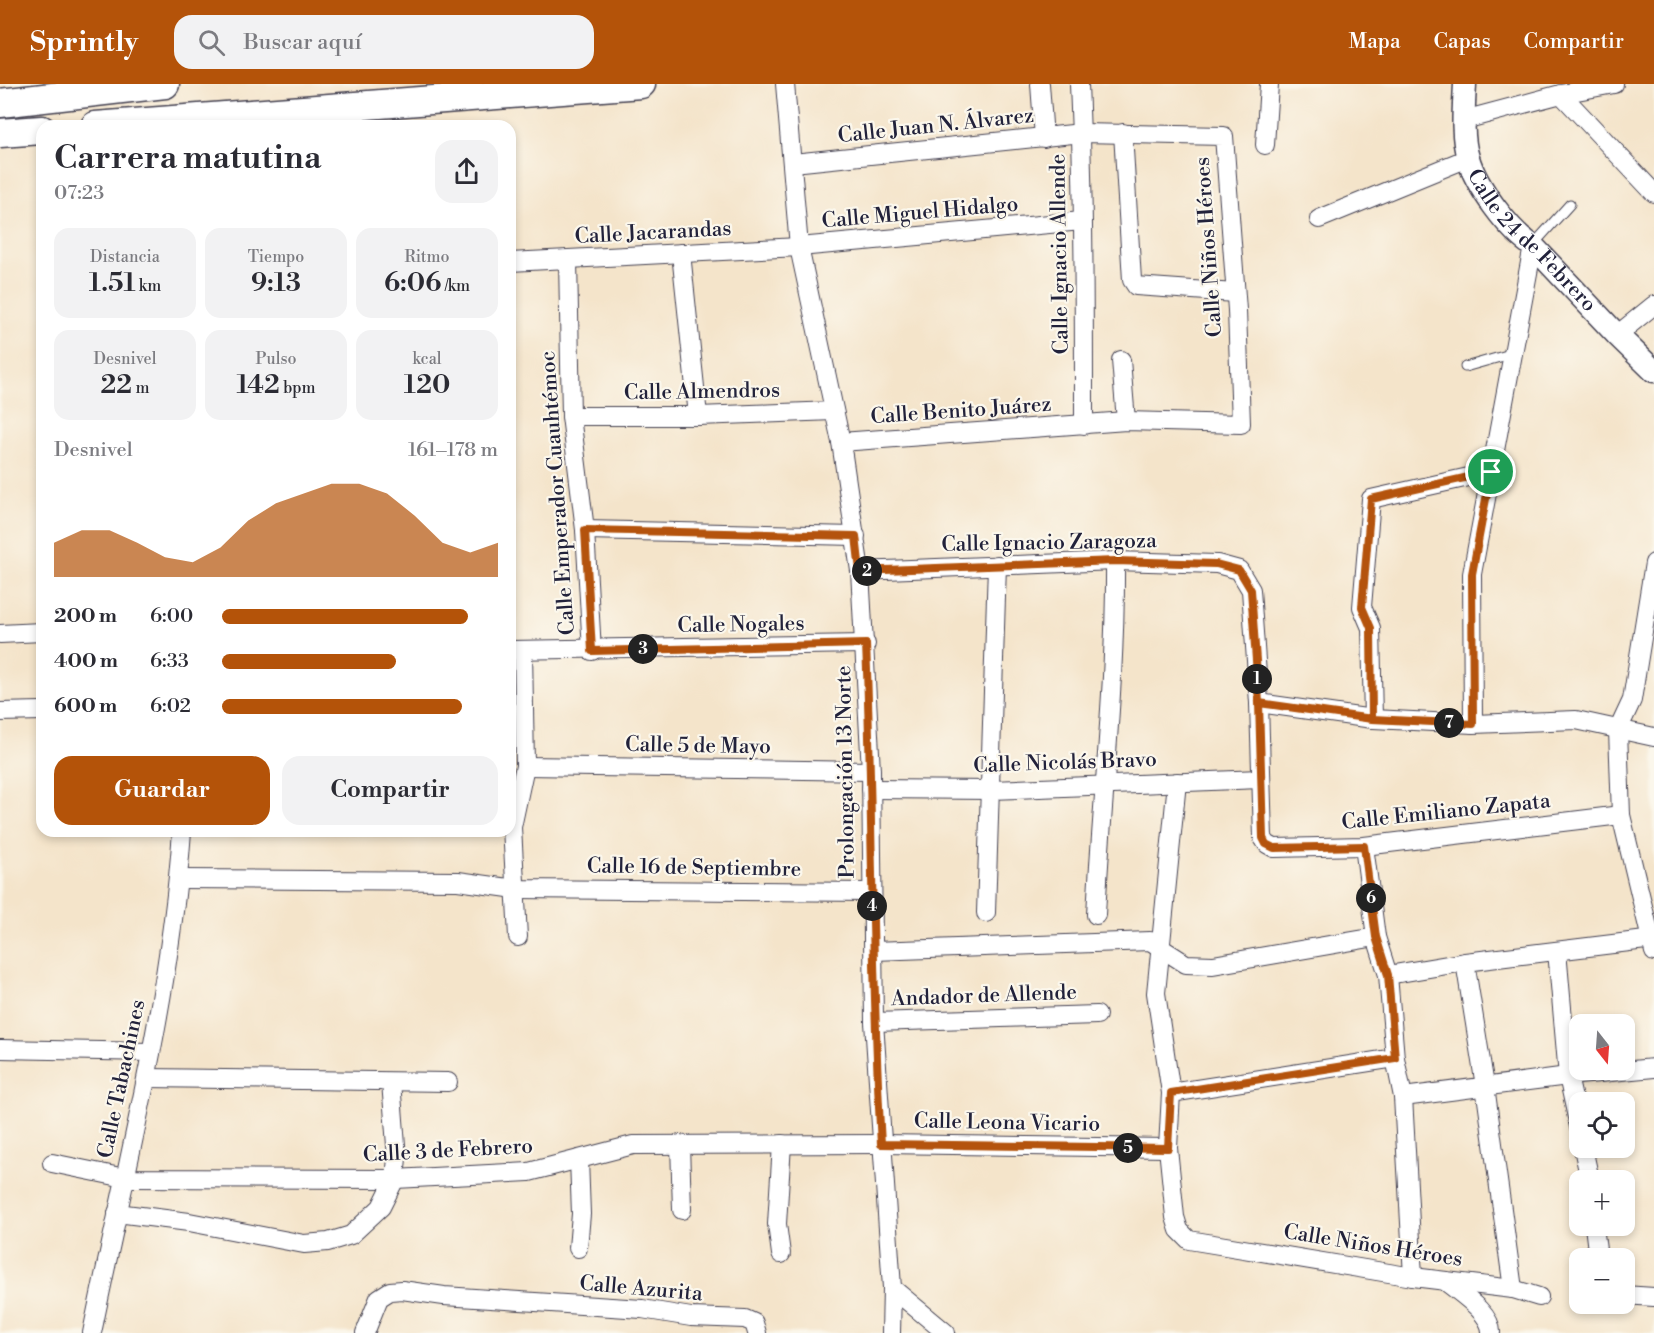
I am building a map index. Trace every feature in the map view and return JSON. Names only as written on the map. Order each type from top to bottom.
[{"type":"main road","points":[[0,103],[92,88],[165,84]]},
{"type":"main road","points":[[255,120],[354,116],[641,84]]},
{"type":"main road","points":[[0,133],[36,130]]},
{"type":"street","name":"Prolongación 13 Norte","points":[[785,84],[798,247],[841,442],[860,571],[866,644],[871,780],[874,1022],[892,1288],[891,1333]]},
{"type":"street","points":[[1040,84],[1044,138]]},
{"type":"street","name":"Calle Ignacio Allende","points":[[1079,84],[1082,133],[1079,156],[1082,220],[1084,424]]},
{"type":"street","points":[[1265,145],[1269,84]]},
{"type":"street","name":"Calle 24 de Febrero","points":[[1465,84],[1464,120],[1468,158],[1492,203],[1517,236],[1533,246],[1654,371]]},
{"type":"street","points":[[1464,120],[1561,94],[1614,84]]},
{"type":"street","points":[[1561,94],[1654,193]]},
{"type":"street","name":"Calle Juan N. Álvarez","points":[[793,163],[1082,133]]},
{"type":"street","name":"Calle Niños Héroes","points":[[1082,133],[1224,136],[1241,424]]},
{"type":"street","points":[[1123,133],[1132,280],[1136,286],[1235,293]]},
{"type":"street","points":[[1319,219],[1468,158]]},
{"type":"street","name":"Calle Miguel Hidalgo","points":[[798,247],[1082,220]]},
{"type":"street","points":[[1473,724],[1472,574],[1533,246]]},
{"type":"street","name":"Calle Jacarandas","points":[[516,262],[798,247]]},
{"type":"street","points":[[681,253],[698,416]]},
{"type":"street","name":"Calle Emperador Cuauhtémoc","points":[[568,260],[571,416],[585,530],[592,651]]},
{"type":"street","points":[[1617,335],[1654,305]]},
{"type":"street","points":[[1121,360],[1126,421]]},
{"type":"street","name":"Calle Almendros","points":[[571,416],[698,416],[834,411]]},
{"type":"street","name":"Calle Benito Juárez","points":[[841,442],[1126,421],[1241,424]]},
{"type":"street","points":[[1372,719],[1371,628],[1362,607],[1371,499],[1491,472]]},
{"type":"street","points":[[585,530],[856,536]]},
{"type":"street","points":[[1096,915],[1103,784],[1116,637],[1115,561]]},
{"type":"street","name":"Calle Ignacio Zaragoza","points":[[860,571],[1115,561],[1216,564],[1239,570],[1251,590],[1259,703]]},
{"type":"street","points":[[1388,975],[1465,962],[1557,951],[1653,944],[1621,815],[1618,730],[1632,700],[1654,563]]},
{"type":"street","points":[[986,913],[992,790],[997,565]]},
{"type":"street","points":[[0,634],[36,632]]},
{"type":"street","name":"Calle Nogales","points":[[517,650],[592,651],[866,644]]},
{"type":"street","points":[[516,808],[525,766],[517,650]]},
{"type":"street","points":[[1260,779],[1259,703],[1372,719],[1473,724],[1576,720],[1654,736]]},
{"type":"street","points":[[0,712],[36,711]]},
{"type":"street","name":"Calle 5 de Mayo","points":[[525,766],[871,780]]},
{"type":"street","name":"Calle Nicolás Bravo","points":[[871,780],[992,790],[1260,779]]},
{"type":"street","name":"Calle Emiliano Zapata","points":[[1260,779],[1263,838],[1266,844],[1274,848],[1364,846],[1621,815]]},
{"type":"street","points":[[1168,1148],[1171,1093],[1156,993],[1177,782]]},
{"type":"street","name":"Calle Tabachines","points":[[92,1333],[152,1052],[179,879],[182,837]]},
{"type":"street","points":[[513,837],[518,937]]},
{"type":"street","points":[[1364,846],[1376,937],[1388,975],[1395,1058],[1403,1097],[1413,1277]]},
{"type":"street","name":"Calle 16 de Septiembre","points":[[179,879],[458,881],[516,889],[872,892]]},
{"type":"street","points":[[874,951],[1150,941],[1186,964],[1213,965],[1376,937]]},
{"type":"street","points":[[1557,951],[1568,1076],[1571,1092]]},
{"type":"street","points":[[1465,962],[1513,1289]]},
{"type":"street","name":"Andador de Allende","points":[[874,1022],[1097,1015]]},
{"type":"street","points":[[0,1049],[152,1052]]},
{"type":"street","points":[[1171,1093],[1395,1058]]},
{"type":"street","points":[[1403,1097],[1568,1076],[1654,1068]]},
{"type":"street","points":[[147,1078],[448,1082]]},
{"type":"street","points":[[117,1213],[189,1222],[304,1244],[328,1242],[351,1235],[381,1207],[395,1179],[397,1158],[391,1082]]},
{"type":"street","points":[[680,1144],[682,1210]]},
{"type":"street","points":[[781,1254],[777,1224],[782,1144]]},
{"type":"street","name":"Calle 3 de Febrero","points":[[52,1163],[125,1178],[395,1179],[529,1172],[633,1145],[881,1144]]},
{"type":"street","name":"Calle Leona Vicario","points":[[881,1144],[1168,1148]]},
{"type":"street","name":"Calle Niños Héroes","points":[[1168,1148],[1175,1217],[1179,1230],[1189,1240],[1413,1277],[1513,1289],[1539,1297]]},
{"type":"street","points":[[578,1248],[581,1214],[579,1159]]},
{"type":"street","points":[[1445,1281],[1484,1315],[1491,1327],[1491,1333]]},
{"type":"street","points":[[892,1288],[946,1333]]},
{"type":"street","name":"Calle Azurita","points":[[365,1333],[379,1298],[390,1291],[402,1290],[444,1296],[642,1309],[691,1317],[745,1319],[754,1323],[757,1333]]},
{"type":"street","points":[[1635,1296],[1654,1297]]},
{"type":"lane","points":[[1533,246],[1569,204]]},
{"type":"lane","points":[[1465,367],[1514,354]]},
{"type":"route","points":[[1491,472],[1371,499],[1362,607],[1371,628],[1372,719],[1259,703],[1251,590],[1239,570],[1216,564],[1115,561],[860,571],[856,536],[585,530],[592,651],[866,644],[871,771],[874,1022],[881,1144],[1168,1148],[1171,1093],[1395,1058],[1388,975],[1376,937],[1364,846],[1274,848],[1266,844],[1263,838],[1260,779],[1259,703],[1316,711],[1372,719],[1473,724],[1472,574],[1491,472]]}]
